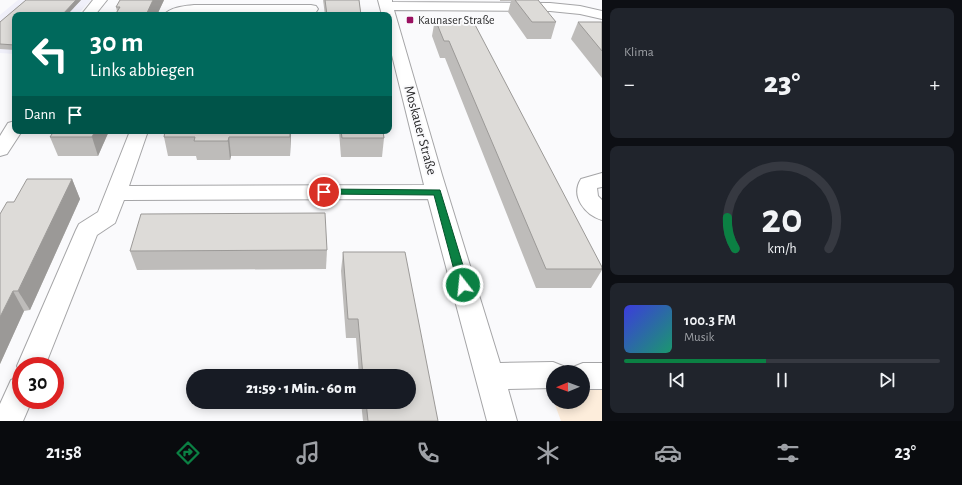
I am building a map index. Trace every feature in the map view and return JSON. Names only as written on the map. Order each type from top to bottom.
[{"type":"street","points":[[90,12],[100,0]]},
{"type":"street","points":[[387,3],[550,6],[602,15]]},
{"type":"street","points":[[179,12],[185,10],[219,12],[311,9]]},
{"type":"street","name":"Moskauer Straße","points":[[392,22],[437,192],[502,421]]},
{"type":"street","points":[[0,150],[12,132]]},
{"type":"street","points":[[35,357],[88,230],[107,217],[139,134]]},
{"type":"street","points":[[602,180],[588,184],[586,193],[592,204],[602,212]]},
{"type":"street","points":[[117,193],[437,192]]},
{"type":"street","points":[[489,376],[546,375]]},
{"type":"street","points":[[590,376],[602,376]]},
{"type":"street","points":[[8,421],[13,409]]},
{"type":"shaded area","points":[[18,0],[91,0],[80,12],[12,12],[12,54],[0,53],[0,15]]},
{"type":"shaded area","points":[[590,385],[602,385],[602,421],[561,421],[557,409],[590,409]]},
{"type":"building","points":[[26,0],[76,0],[65,12],[12,12],[12,45],[0,44],[0,22]]},
{"type":"building","points":[[120,0],[153,0],[147,12],[117,12],[120,7],[116,7]]},
{"type":"building","points":[[325,0],[359,0],[361,12],[327,12]]},
{"type":"building","points":[[515,0],[538,0],[556,22],[532,22]]},
{"type":"building","points":[[435,19],[472,19],[602,269],[546,269],[449,41],[444,41]]},
{"type":"building","points":[[578,22],[602,22],[602,51]]},
{"type":"building","points":[[52,134],[94,134],[92,137],[50,137]]},
{"type":"building","points":[[164,134],[290,134],[290,137],[229,137],[228,141],[194,141],[195,137],[164,137]]},
{"type":"building","points":[[341,134],[383,134],[384,138],[342,138]]},
{"type":"building","points":[[27,179],[72,179],[18,291],[13,291],[0,317],[0,214],[7,202],[14,202]]},
{"type":"building","points":[[325,213],[327,250],[130,251],[141,214]]},
{"type":"building","points":[[343,252],[405,252],[438,421],[368,421],[367,409],[416,409],[416,369],[362,369],[358,319],[348,319]]},
{"type":"place","name":"Kaunaser Straße","points":[[410,20]]},
{"type":"route","points":[[324,192],[437,192],[463,285]]}]
